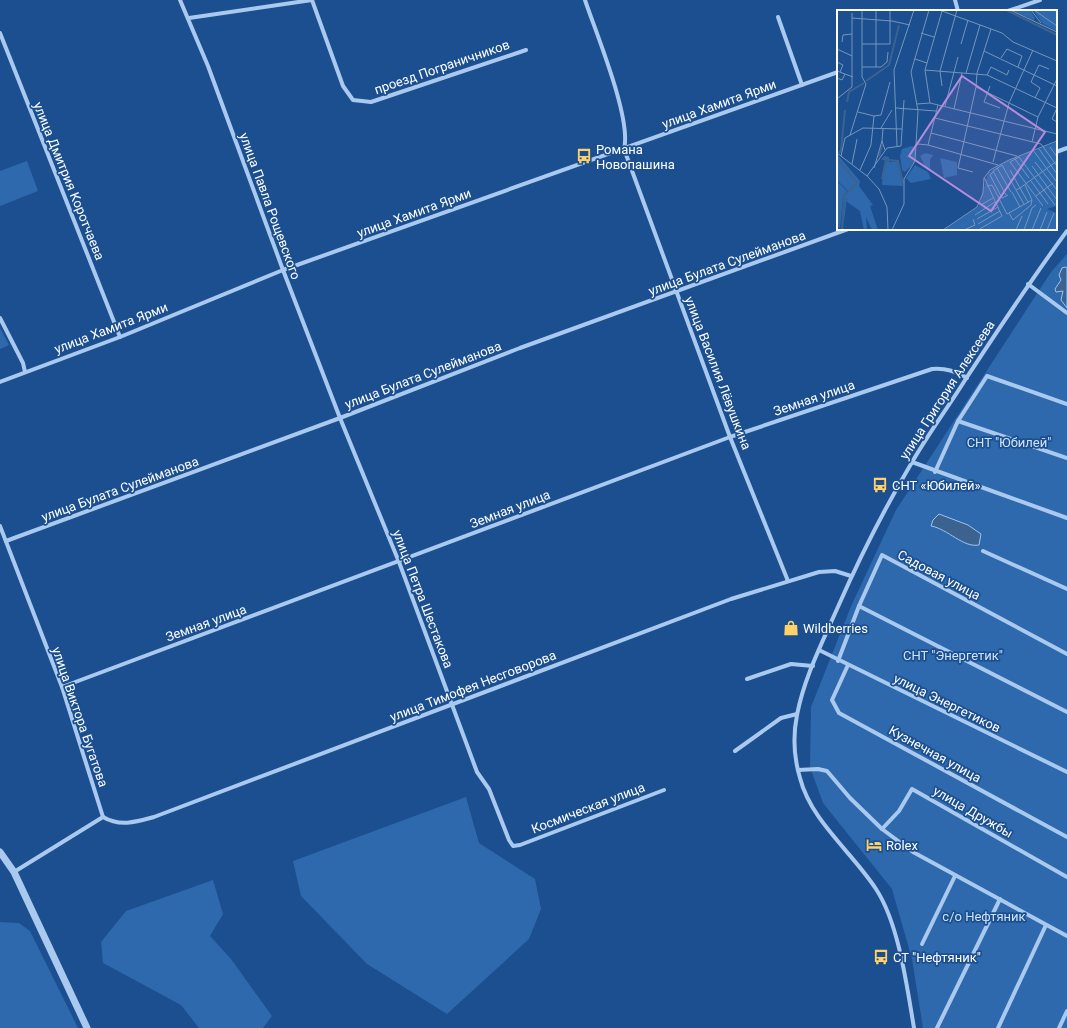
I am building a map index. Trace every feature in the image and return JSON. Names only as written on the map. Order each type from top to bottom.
[{"type":"street","name":"улица Павла Рощевского","points":[[180,0],[189,18],[340,418]]},
{"type":"street","points":[[189,18],[312,0]]},
{"type":"street","name":"проезд Пограничников","points":[[312,0],[343,86],[353,100],[370,102],[526,50]]},
{"type":"street","points":[[585,0],[622,110],[626,130],[624,149]]},
{"type":"street","points":[[955,0],[958,10]]},
{"type":"street","points":[[1011,10],[1040,0]]},
{"type":"street","points":[[778,17],[802,85]]},
{"type":"street","name":"улица Дмитрия Коротчаева","points":[[0,33],[120,337]]},
{"type":"street","name":"улица Хамита Ярми","points":[[0,382],[120,337],[283,270],[837,72]]},
{"type":"street","points":[[1057,152],[1067,148]]},
{"type":"street","name":"улица Василия Лёвушкина","points":[[624,149],[730,437],[788,581]]},
{"type":"street","name":"улица Булата Сулейманова","points":[[6,541],[340,418],[520,348],[677,293],[845,230]]},
{"type":"street","name":"улица Григория Алексеева","points":[[914,1028],[899,955],[888,913],[876,889],[813,806],[804,791],[798,770],[795,736],[797,714],[812,666],[851,576],[878,522],[912,462],[1028,284],[1067,231]]},
{"type":"street","points":[[1028,284],[1067,313]]},
{"type":"street","points":[[0,318],[23,363],[25,372]]},
{"type":"street","name":"Земная улица","points":[[62,687],[730,437],[932,369],[943,368],[955,371],[967,378]]},
{"type":"street","points":[[935,472],[958,421],[987,376],[1067,404]]},
{"type":"street","name":"улица Петра Шестакова","points":[[340,418],[399,562],[477,772],[489,789],[509,840],[513,846],[520,846]]},
{"type":"street","points":[[958,421],[1067,458]]},
{"type":"street","points":[[912,462],[935,472],[1067,518]]},
{"type":"street","name":"улица Виктора Бугатова","points":[[0,526],[62,687],[103,817]]},
{"type":"street","points":[[983,550],[1067,589]]},
{"type":"street","name":"Садовая улица","points":[[838,660],[859,606],[882,555],[1067,654]]},
{"type":"street","name":"улица Тимофея Несговорова","points":[[103,817],[112,822],[129,824],[154,817],[731,599],[819,572],[835,571],[851,576]]},
{"type":"street","points":[[859,606],[1067,712]]},
{"type":"street","name":"улица Энергетиков","points":[[819,650],[1067,772]]},
{"type":"street","points":[[747,679],[791,664],[812,666]]},
{"type":"street","name":"Кузнечная улица","points":[[848,665],[832,700],[840,713],[1067,837]]},
{"type":"street","points":[[735,751],[781,718],[797,714]]},
{"type":"street","points":[[798,770],[818,769],[832,774],[850,798],[882,829],[913,852],[1067,936]]},
{"type":"street","name":"улица Дружбы","points":[[882,829],[899,811],[912,789],[1067,877]]},
{"type":"street","name":"Космическая улица","points":[[520,846],[664,790]]},
{"type":"street","points":[[14,872],[103,817]]},
{"type":"street","points":[[0,852],[14,872],[87,1028]]},
{"type":"street","points":[[922,944],[955,876]]},
{"type":"street","points":[[938,1028],[1000,899]]},
{"type":"street","points":[[998,1028],[1046,925]]},
{"type":"street","points":[[1059,1028],[1067,1011]]},
{"type":"green space","points":[[27,161],[38,191],[0,206],[0,171]]},
{"type":"green space","points":[[1067,254],[1067,1028],[923,1028],[912,959],[892,889],[823,803],[810,767],[811,707],[852,604],[896,510],[1051,272]]},
{"type":"green space","points":[[0,328],[9,345],[0,349]]},
{"type":"green space","points":[[466,797],[479,843],[535,879],[541,909],[529,939],[447,1014],[367,964],[301,896],[293,861]]},
{"type":"green space","points":[[213,880],[223,914],[210,936],[231,959],[272,1016],[263,1028],[199,1028],[181,1005],[103,963],[101,942],[126,911]]},
{"type":"green space","points":[[0,922],[19,923],[30,931],[78,1028],[0,1028]]},
{"type":"shaded area","points":[[1062,268],[1067,268],[1067,308],[1061,300],[1063,291],[1056,292],[1055,289],[1061,280],[1059,275]]},
{"type":"shaded area","points":[[939,514],[968,525],[981,534],[979,545],[967,544],[931,526],[933,520]]},
{"type":"place","name":"Романа Новопашина","points":[[584,156]]},
{"type":"place","name":"СНТ «Юбилей»","points":[[880,485]]},
{"type":"place","name":"Wildberries","points":[[791,628]]},
{"type":"place","name":"Rolex","points":[[874,845]]},
{"type":"place","name":"СТ \"Нефтяник\"","points":[[881,957]]},
{"type":"park label","name":"СНТ \"Юбилей\"","points":[[1009,442]]},
{"type":"park label","name":"СНТ \"Энергетик\"","points":[[953,655]]},
{"type":"park label","name":"с/о Нефтяник","points":[[984,916]]}]
